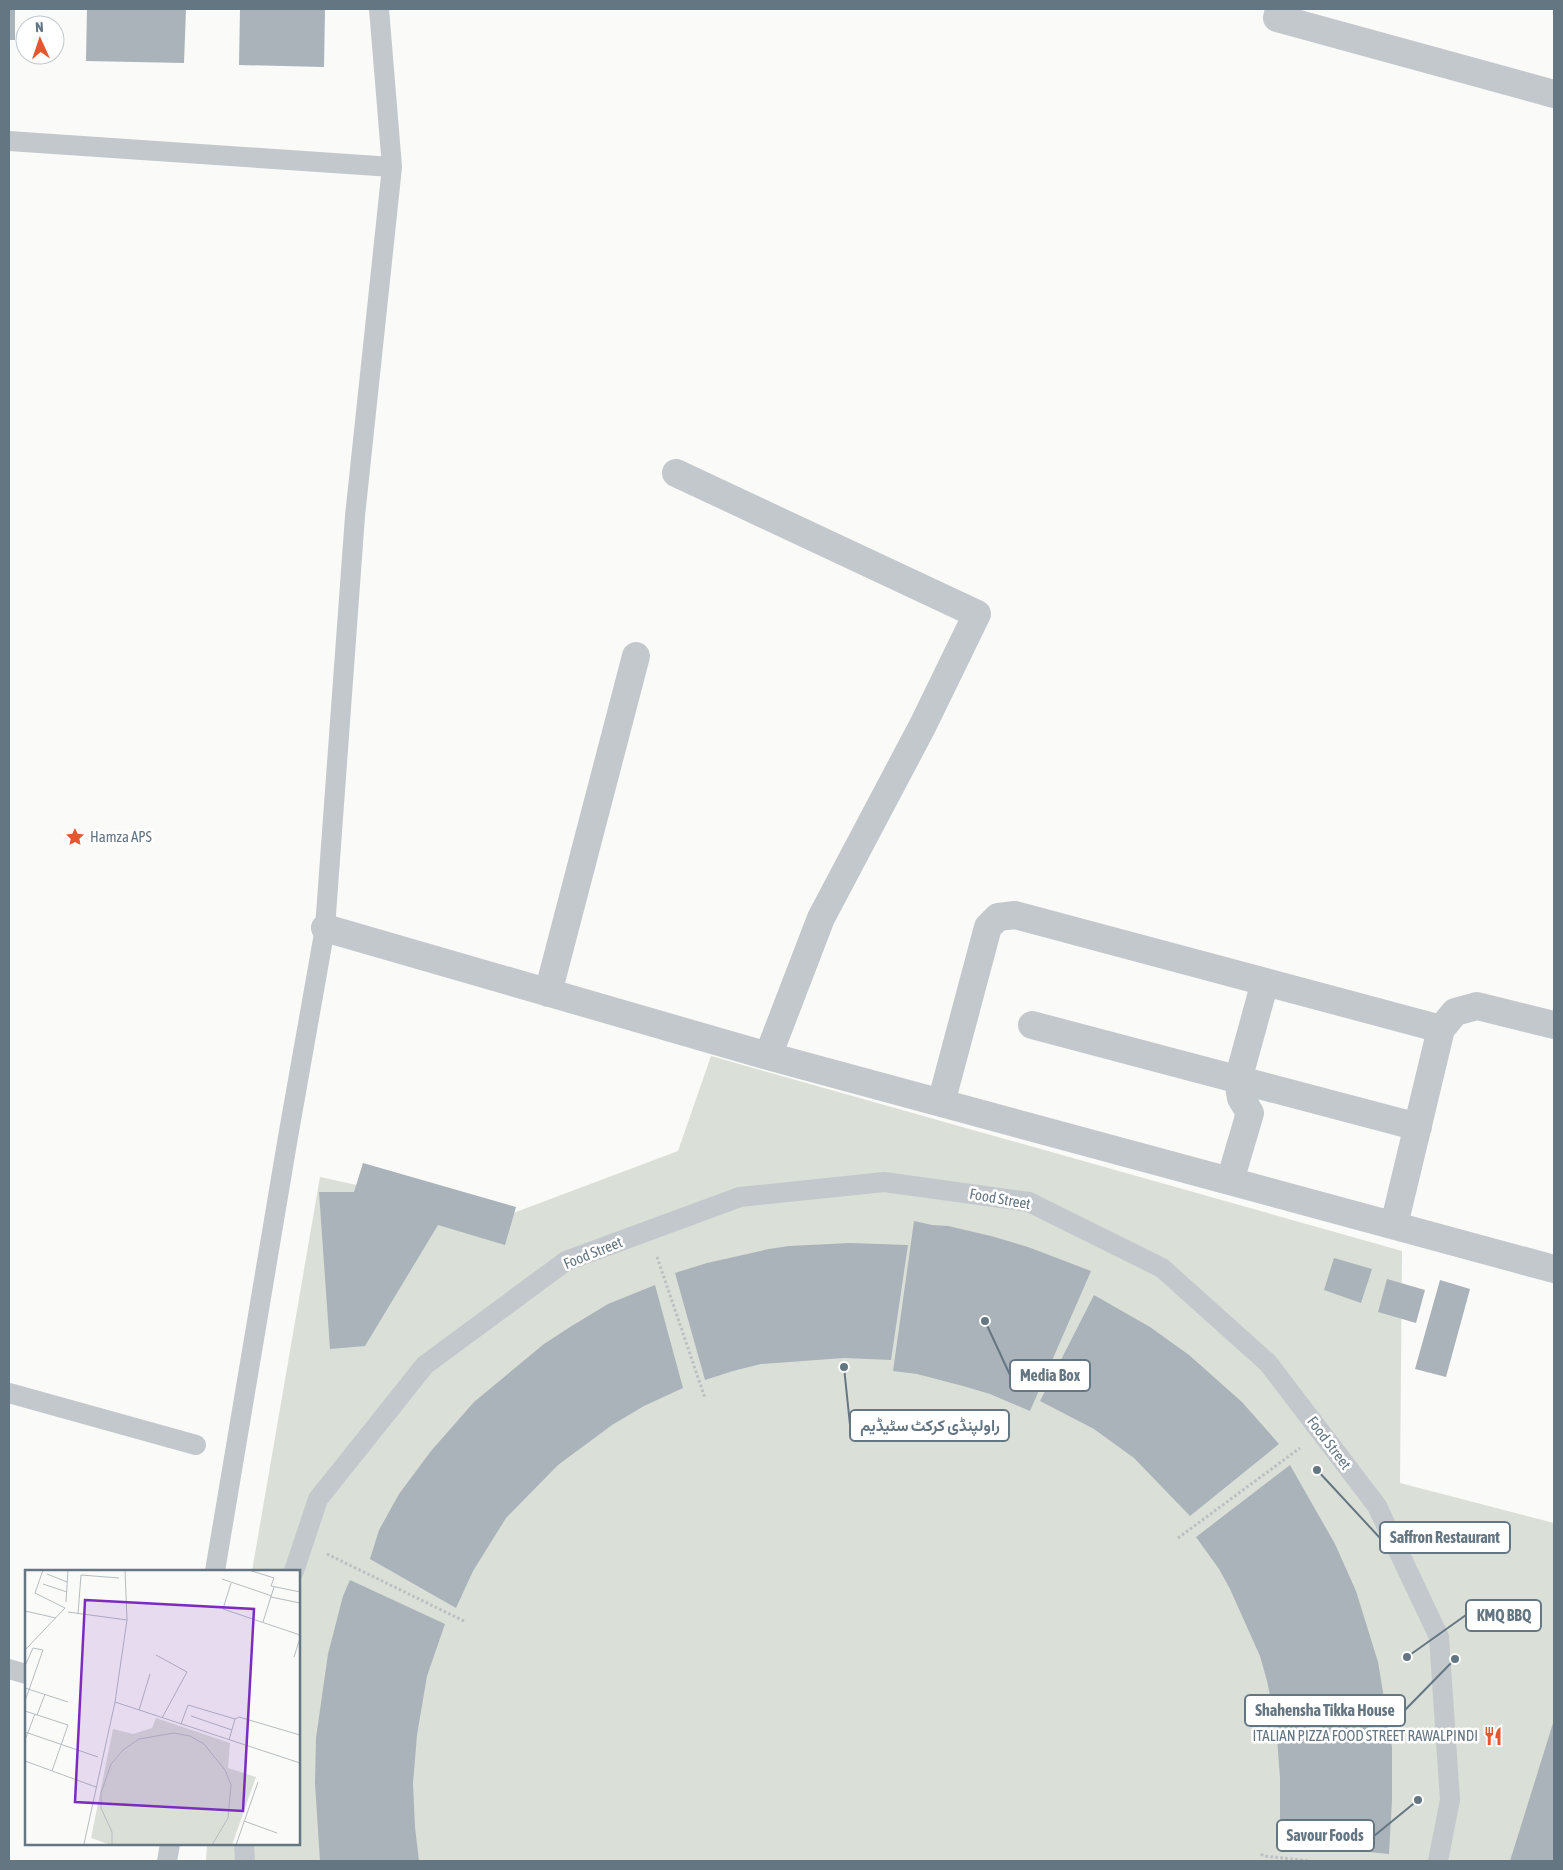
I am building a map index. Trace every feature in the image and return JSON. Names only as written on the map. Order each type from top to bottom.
[{"type":"street","points":[[1280,9],[1277,18],[1554,94]]},
{"type":"street","points":[[676,473],[977,614],[923,725],[821,918],[768,1056]]},
{"type":"street","points":[[548,992],[636,656]]},
{"type":"street","points":[[941,1103],[988,927],[998,917],[1015,915],[1441,1029]]},
{"type":"street","points":[[325,928],[768,1056],[1554,1268]]},
{"type":"street","points":[[1230,1181],[1250,1113],[1242,1098],[1238,1080],[1265,982]]},
{"type":"street","points":[[1394,1225],[1441,1029],[1455,1012],[1477,1006],[1554,1025]]},
{"type":"street","points":[[1032,1025],[1418,1127]]},
{"type":"lane","points":[[215,1570],[325,928],[355,516],[392,167],[380,9]]},
{"type":"lane","points":[[9,141],[392,167]]},
{"type":"lane","name":"Food Street","points":[[294,1570],[318,1499],[425,1365],[566,1261],[740,1197],[884,1182],[1029,1202],[1162,1268],[1268,1363],[1376,1506],[1439,1637],[1450,1800],[1438,1861]]},
{"type":"lane","points":[[9,1393],[196,1445]]},
{"type":"lane","points":[[9,1668],[25,1674]]},
{"type":"lane","points":[[167,1861],[170,1845]]},
{"type":"lane","points":[[244,1845],[244,1861]]},
{"type":"path","points":[[648,1231],[706,1398]]},
{"type":"path","points":[[1178,1538],[1320,1432]]},
{"type":"path","points":[[304,1543],[466,1622]]},
{"type":"path","points":[[1261,1854],[1264,1856],[1309,1861]]},
{"type":"shaded area","points":[[711,1056],[1402,1251],[1400,1483],[1554,1523],[1554,1861],[206,1861],[207,1845],[300,1845],[300,1570],[252,1570],[320,1177],[503,1217],[678,1151]]},
{"type":"building","points":[[9,9],[15,9],[15,40],[9,40]]},
{"type":"building","points":[[87,9],[186,9],[184,63],[86,61]]},
{"type":"building","points":[[240,9],[325,9],[324,67],[239,65]]},
{"type":"building","points":[[363,1163],[516,1207],[505,1245],[438,1225],[365,1346],[330,1349],[319,1192],[354,1192]]},
{"type":"building","points":[[914,1221],[948,1226],[991,1236],[1028,1247],[1091,1271],[1030,1411],[990,1394],[963,1386],[917,1374],[893,1371]]},
{"type":"building","points":[[850,1243],[908,1245],[891,1360],[844,1358],[761,1364],[705,1380],[675,1273],[707,1263],[769,1249],[789,1246]]},
{"type":"building","points":[[1334,1258],[1372,1269],[1361,1303],[1324,1290]]},
{"type":"building","points":[[1387,1279],[1425,1290],[1416,1323],[1378,1312]]},
{"type":"building","points":[[1440,1280],[1470,1289],[1446,1377],[1415,1369]]},
{"type":"building","points":[[655,1285],[683,1388],[644,1406],[612,1425],[558,1465],[506,1518],[473,1571],[456,1608],[370,1559],[379,1530],[399,1494],[431,1451],[474,1402],[544,1344],[570,1327],[608,1304]]},
{"type":"building","points":[[1094,1295],[1150,1327],[1189,1355],[1242,1402],[1279,1444],[1190,1516],[1134,1458],[1094,1429],[1040,1401]]},
{"type":"building","points":[[1290,1465],[1335,1544],[1356,1591],[1378,1662],[1392,1747],[1389,1854],[1277,1843],[1280,1821],[1280,1778],[1276,1724],[1267,1681],[1260,1656],[1230,1589],[1219,1569],[1196,1537]]},
{"type":"building","points":[[350,1580],[445,1624],[427,1676],[417,1735],[413,1783],[419,1861],[320,1861],[315,1784],[316,1738],[328,1654],[343,1596]]},
{"type":"building","points":[[1554,1720],[1554,1861],[1510,1861]]},
{"type":"place","name":"Hamza APS","points":[[75,837]]},
{"type":"place","name":"Media Box","points":[[985,1321]]},
{"type":"place","name":"راولپنڈی کرکٹ سٹیڈیم","points":[[844,1367]]},
{"type":"place","name":"Saffron Restaurant","points":[[1317,1470]]},
{"type":"place","name":"KMQ BBQ","points":[[1407,1657]]},
{"type":"place","name":"Shahensha Tikka House","points":[[1455,1659]]},
{"type":"place","name":"ITALIAN PIZZA FOOD STREET RAWALPINDI","points":[[1493,1736]]},
{"type":"place","name":"Savour Foods","points":[[1418,1800]]}]
